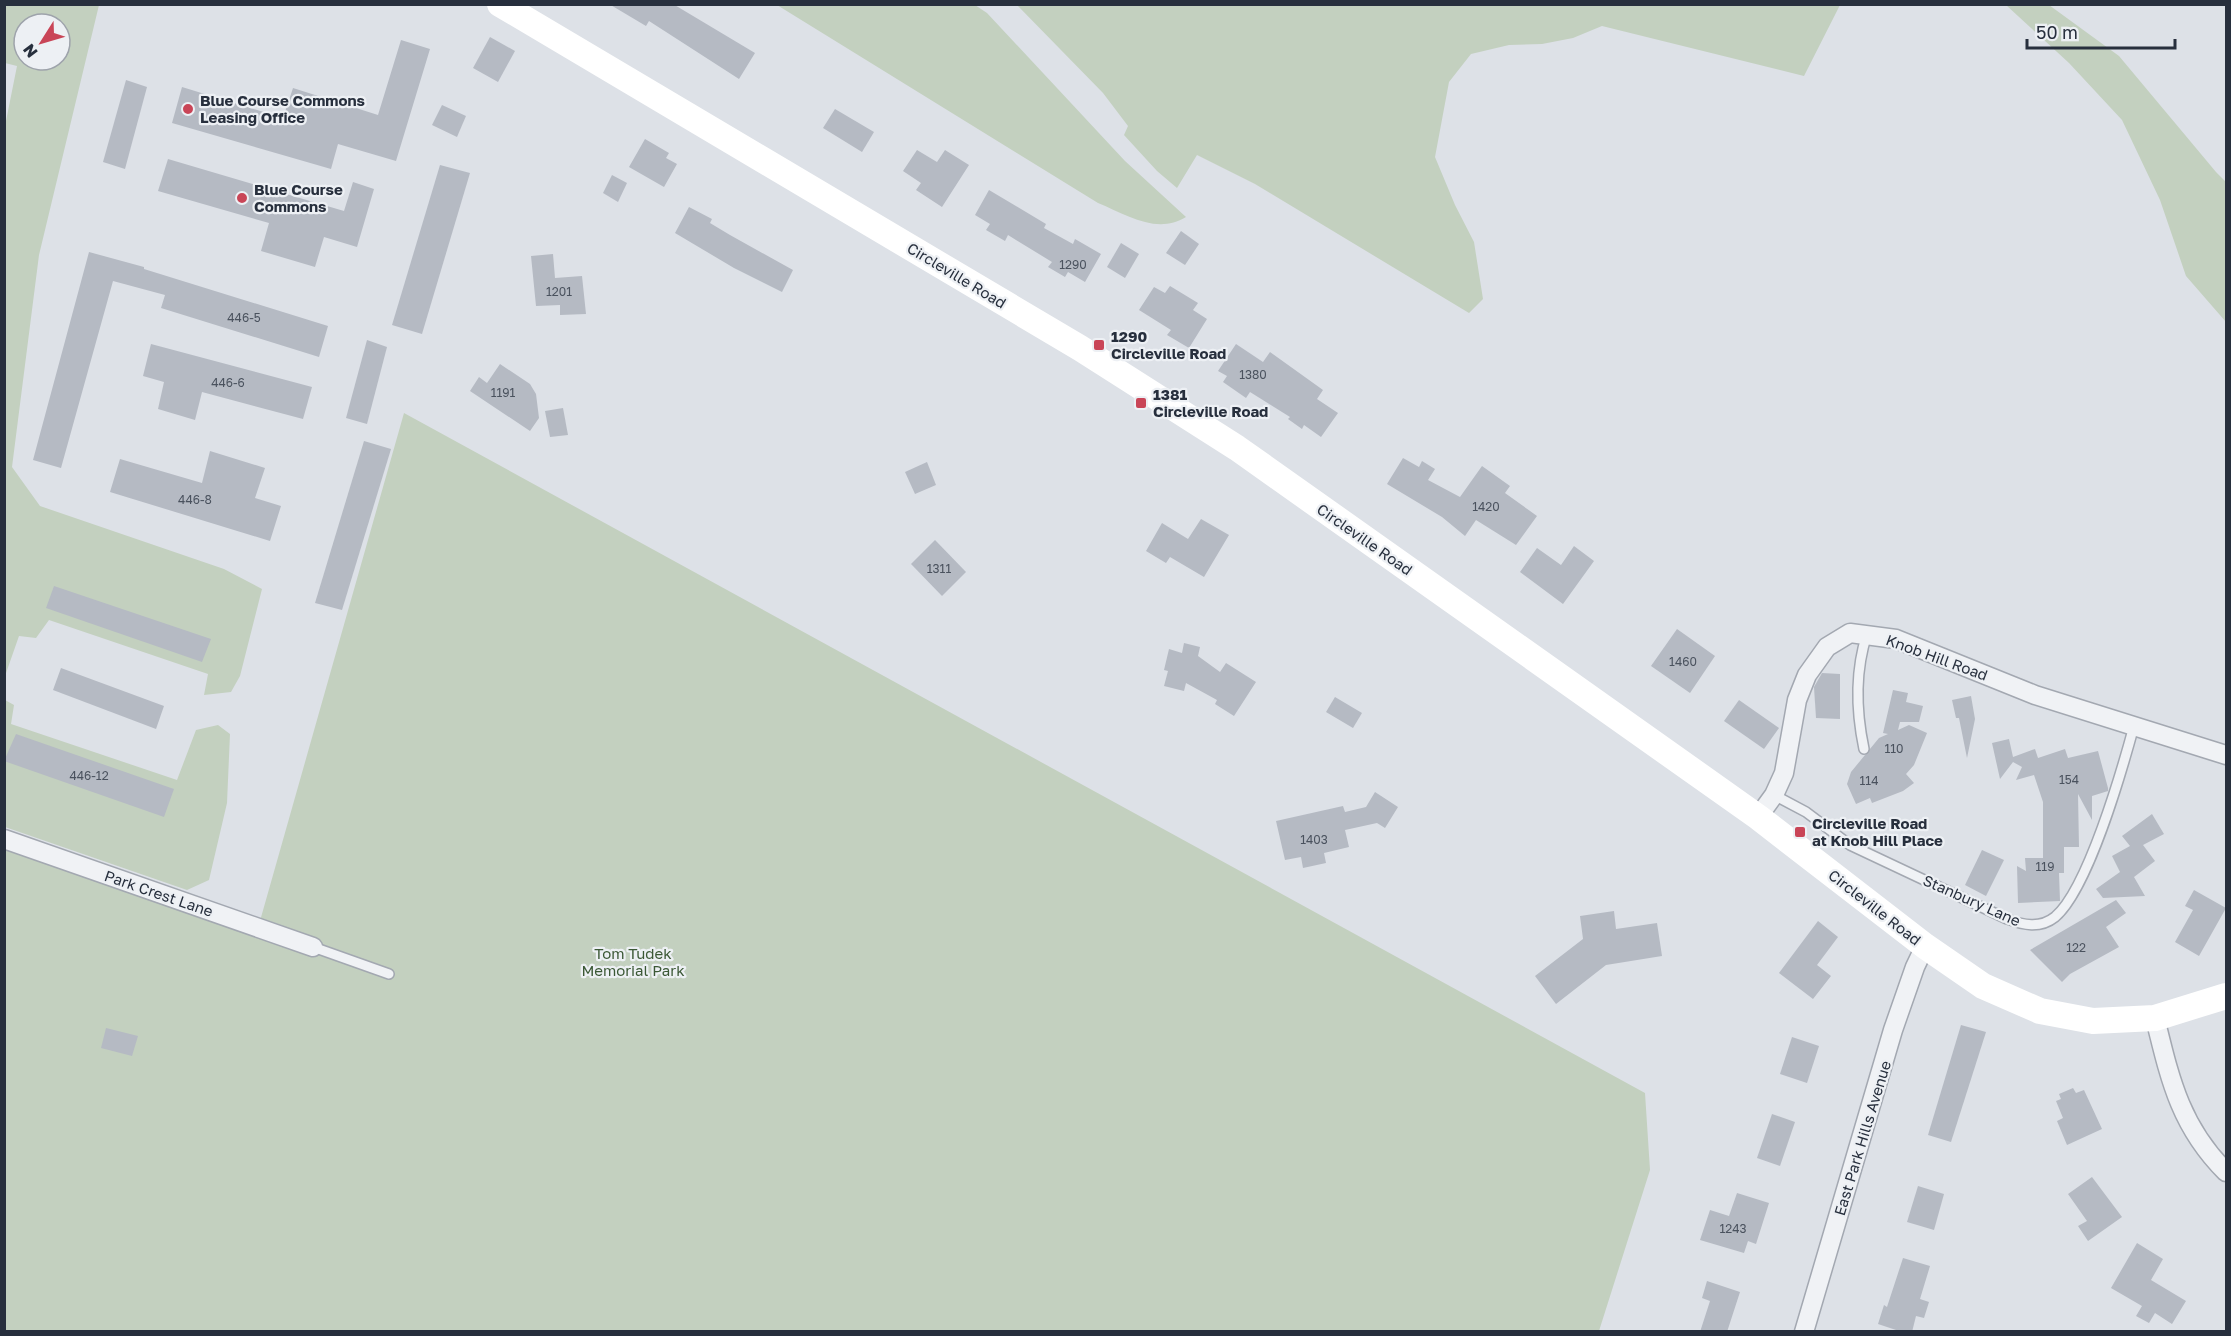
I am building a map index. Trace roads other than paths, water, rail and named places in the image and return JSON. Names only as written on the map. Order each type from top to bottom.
[{"type":"street","name":"Circleville Road","points":[[500,4],[1080,348],[1237,448],[1758,817],[1925,946],[1983,986],[2040,1011],[2093,1021],[2155,1018],[2226,996]]},
{"type":"street","name":"Knob Hill Road","points":[[1758,817],[1774,795],[1784,773],[1797,700],[1807,675],[1834,641],[1850,633],[1896,639],[2035,695],[2226,755]]},
{"type":"street","name":"Park Crest Lane","points":[[4,839],[313,947]]},
{"type":"street","name":"East Park Hills Avenue","points":[[1804,1332],[1893,1030],[1925,946]]},
{"type":"street","points":[[2155,1018],[2177,1101],[2202,1145],[2226,1172]]},
{"type":"lane","points":[[1864,749],[1858,713],[1859,666],[1867,634]]},
{"type":"lane","name":"Stanbury Lane","points":[[1774,795],[1806,812],[1850,844],[2007,919],[2032,926],[2044,923],[2062,909],[2080,877],[2114,799],[2134,726]]},
{"type":"lane","points":[[313,947],[389,974]]},
{"type":"place","name":"Blue Course Commons Leasing Office","points":[[188,109]]},
{"type":"place","name":"Blue Course Commons","points":[[242,198]]},
{"type":"place","name":"1290 Circleville Road","points":[[1099,345]]},
{"type":"place","name":"1381 Circleville Road","points":[[1141,403]]},
{"type":"place","name":"Circleville Road at Knob Hill Place","points":[[1800,832]]},
{"type":"park label","name":"Tom Tudek Memorial Park","points":[[633,962]]}]
